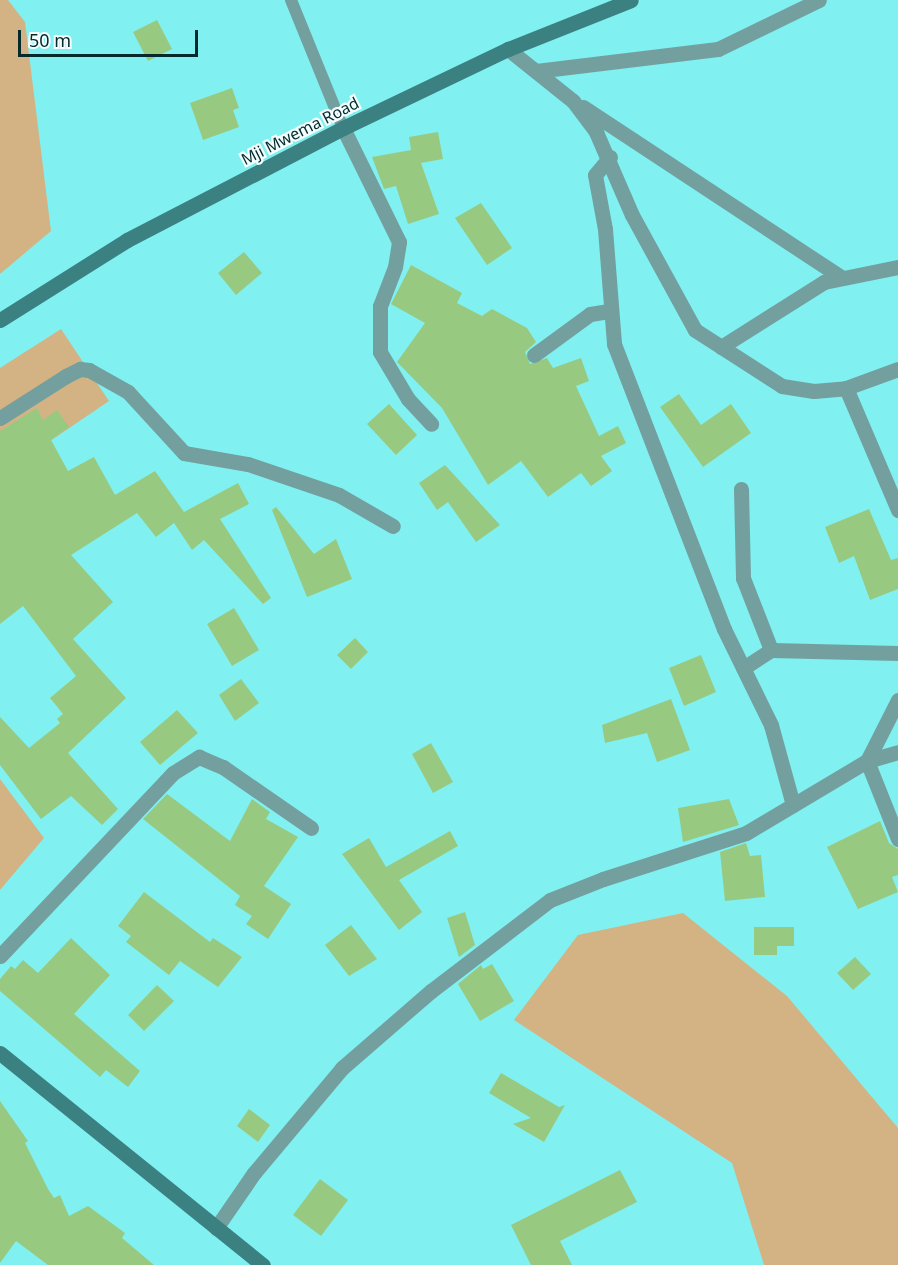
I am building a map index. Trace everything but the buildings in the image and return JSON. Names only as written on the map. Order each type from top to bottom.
[{"type":"main road","name":"Mji Mwema Road","points":[[0,320],[127,240],[343,128],[508,49],[631,0]]},
{"type":"main road","points":[[0,1053],[263,1265]]},
{"type":"street","points":[[536,71],[718,49],[819,0]]},
{"type":"street","points":[[508,49],[573,101],[841,277]]},
{"type":"street","points":[[573,101],[610,157],[632,215],[683,312],[695,330],[782,386],[814,391],[846,388],[898,369]]},
{"type":"street","points":[[343,128],[399,242],[380,306],[380,352],[408,399],[431,424]]},
{"type":"street","points":[[610,157],[595,175],[605,229],[609,311],[614,344],[724,629],[771,725],[793,805]]},
{"type":"street","points":[[720,347],[824,282],[898,267]]},
{"type":"street","points":[[534,355],[590,314],[609,311]]},
{"type":"street","points":[[0,418],[66,376],[80,369],[89,370],[128,392],[184,453],[248,464],[339,495],[393,526]]},
{"type":"street","points":[[846,388],[898,510]]},
{"type":"street","points":[[741,489],[743,578],[771,650]]},
{"type":"street","points":[[743,668],[771,650],[898,653]]},
{"type":"street","points":[[898,700],[867,761],[898,839]]},
{"type":"street","points":[[216,1228],[254,1173],[342,1068],[431,991],[550,900],[603,879],[746,833],[867,761],[898,752]]},
{"type":"street","points":[[0,956],[173,773],[199,757],[223,767],[310,828]]},
{"type":"lane","points":[[291,0],[343,128]]},
{"type":"shaded area","points":[[0,0],[8,0],[25,22],[51,231],[0,274]]},
{"type":"shaded area","points":[[61,329],[109,401],[0,475],[0,368]]},
{"type":"shaded area","points":[[0,779],[44,838],[0,890]]},
{"type":"shaded area","points":[[683,913],[787,996],[898,1128],[898,1265],[764,1265],[732,1163],[514,1020],[578,935]]}]
